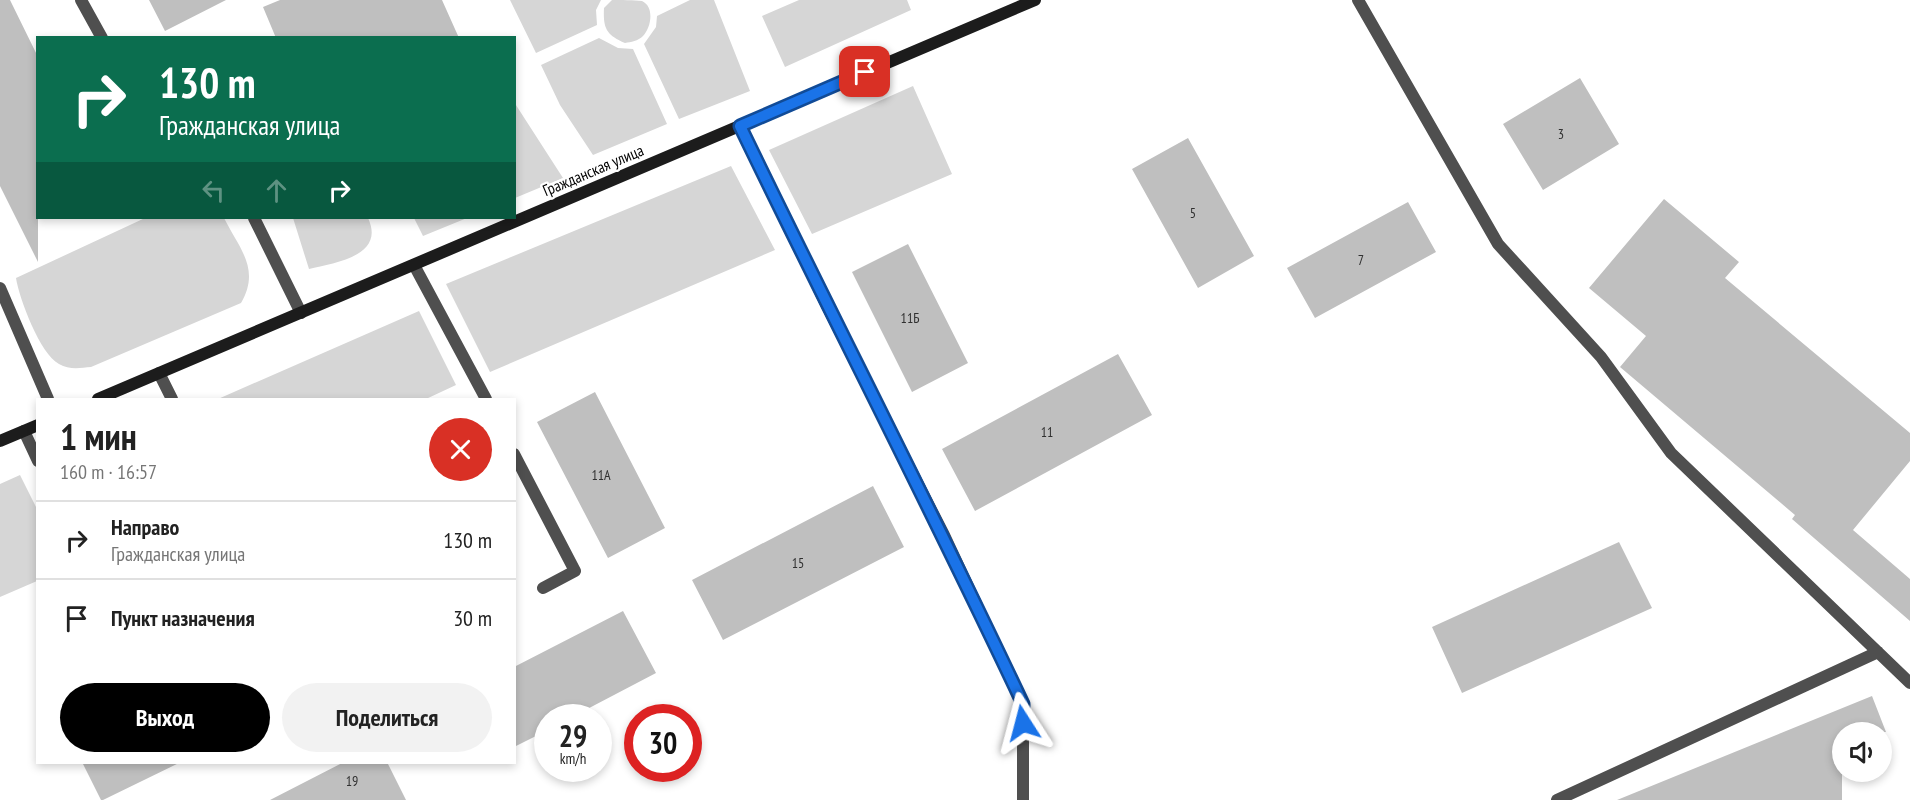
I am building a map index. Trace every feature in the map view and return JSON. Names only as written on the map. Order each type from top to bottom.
[{"type":"main road","name":"Гражданская улица","points":[[100,398],[1035,0]]},
{"type":"main road","points":[[0,441],[36,426]]},
{"type":"street","points":[[81,0],[101,36]]},
{"type":"street","points":[[1358,0],[1498,244],[1601,357],[1671,453],[1910,683]]},
{"type":"street","points":[[740,126],[826,304],[944,535],[1023,704],[1023,800]]},
{"type":"street","points":[[254,219],[301,313]]},
{"type":"street","points":[[414,265],[485,398]]},
{"type":"street","points":[[0,288],[48,398]]},
{"type":"street","points":[[159,373],[172,398]]},
{"type":"street","points":[[24,431],[36,457]]},
{"type":"street","points":[[516,458],[575,571],[543,588]]},
{"type":"street","points":[[1557,800],[1878,652]]},
{"type":"shaded area","points":[[510,0],[601,0],[596,10],[597,25],[536,53]]},
{"type":"shaded area","points":[[612,0],[642,1],[646,4],[649,8],[650,23],[641,38],[625,43],[610,34],[605,26],[604,8]]},
{"type":"shaded area","points":[[690,0],[714,0],[750,91],[679,119],[644,44],[656,27],[657,16]]},
{"type":"shaded area","points":[[799,0],[907,0],[911,10],[785,67],[762,16]]},
{"type":"shaded area","points":[[599,38],[618,48],[633,49],[667,124],[593,155],[560,105],[541,65]]},
{"type":"shaded area","points":[[913,86],[952,174],[812,234],[769,150]]},
{"type":"shaded area","points":[[516,105],[563,178],[516,198]]},
{"type":"shaded area","points":[[731,166],[775,250],[490,372],[446,284]]},
{"type":"shaded area","points":[[143,219],[225,219],[246,259],[249,280],[241,303],[91,367],[71,368],[59,364],[52,358],[38,338],[21,298],[16,278]]},
{"type":"shaded area","points":[[293,219],[368,219],[372,231],[370,241],[364,249],[355,256],[309,269]]},
{"type":"shaded area","points":[[414,219],[465,219],[423,236]]},
{"type":"shaded area","points":[[419,311],[456,385],[428,398],[220,398]]},
{"type":"shaded area","points":[[20,475],[36,507],[36,581],[0,597],[0,484]]},
{"type":"building","points":[[0,0],[10,0],[36,53],[38,262],[0,186]]},
{"type":"building","points":[[149,0],[226,0],[165,31]]},
{"type":"building","points":[[280,0],[442,0],[458,36],[275,36],[263,7]]},
{"type":"building","points":[[1580,78],[1619,144],[1543,190],[1503,124]]},
{"type":"building","points":[[1188,138],[1254,256],[1198,288],[1132,169]]},
{"type":"building","points":[[1664,199],[1739,262],[1725,278],[1910,433],[1910,461],[1853,530],[1910,579],[1910,621],[1792,519],[1795,515],[1620,367],[1646,336],[1589,288]]},
{"type":"building","points":[[1408,202],[1436,252],[1315,318],[1287,268]]},
{"type":"building","points":[[908,244],[968,363],[912,392],[852,272]]},
{"type":"building","points":[[1118,354],[1152,415],[975,511],[942,449]]},
{"type":"building","points":[[595,392],[665,528],[608,558],[537,422]]},
{"type":"building","points":[[873,486],[904,547],[723,640],[692,580]]},
{"type":"building","points":[[1619,542],[1652,608],[1462,693],[1432,627]]},
{"type":"building","points":[[623,611],[656,673],[597,704],[534,704],[534,737],[516,746],[516,666]]},
{"type":"building","points":[[1872,696],[1882,722],[1832,722],[1832,782],[1842,782],[1842,800],[1617,800]]},
{"type":"building","points":[[83,764],[177,764],[103,800]]},
{"type":"building","points":[[340,764],[388,764],[406,800],[270,800]]},
{"type":"route","points":[[865,72],[740,126],[826,304],[944,535],[1023,704],[1023,723]]}]
